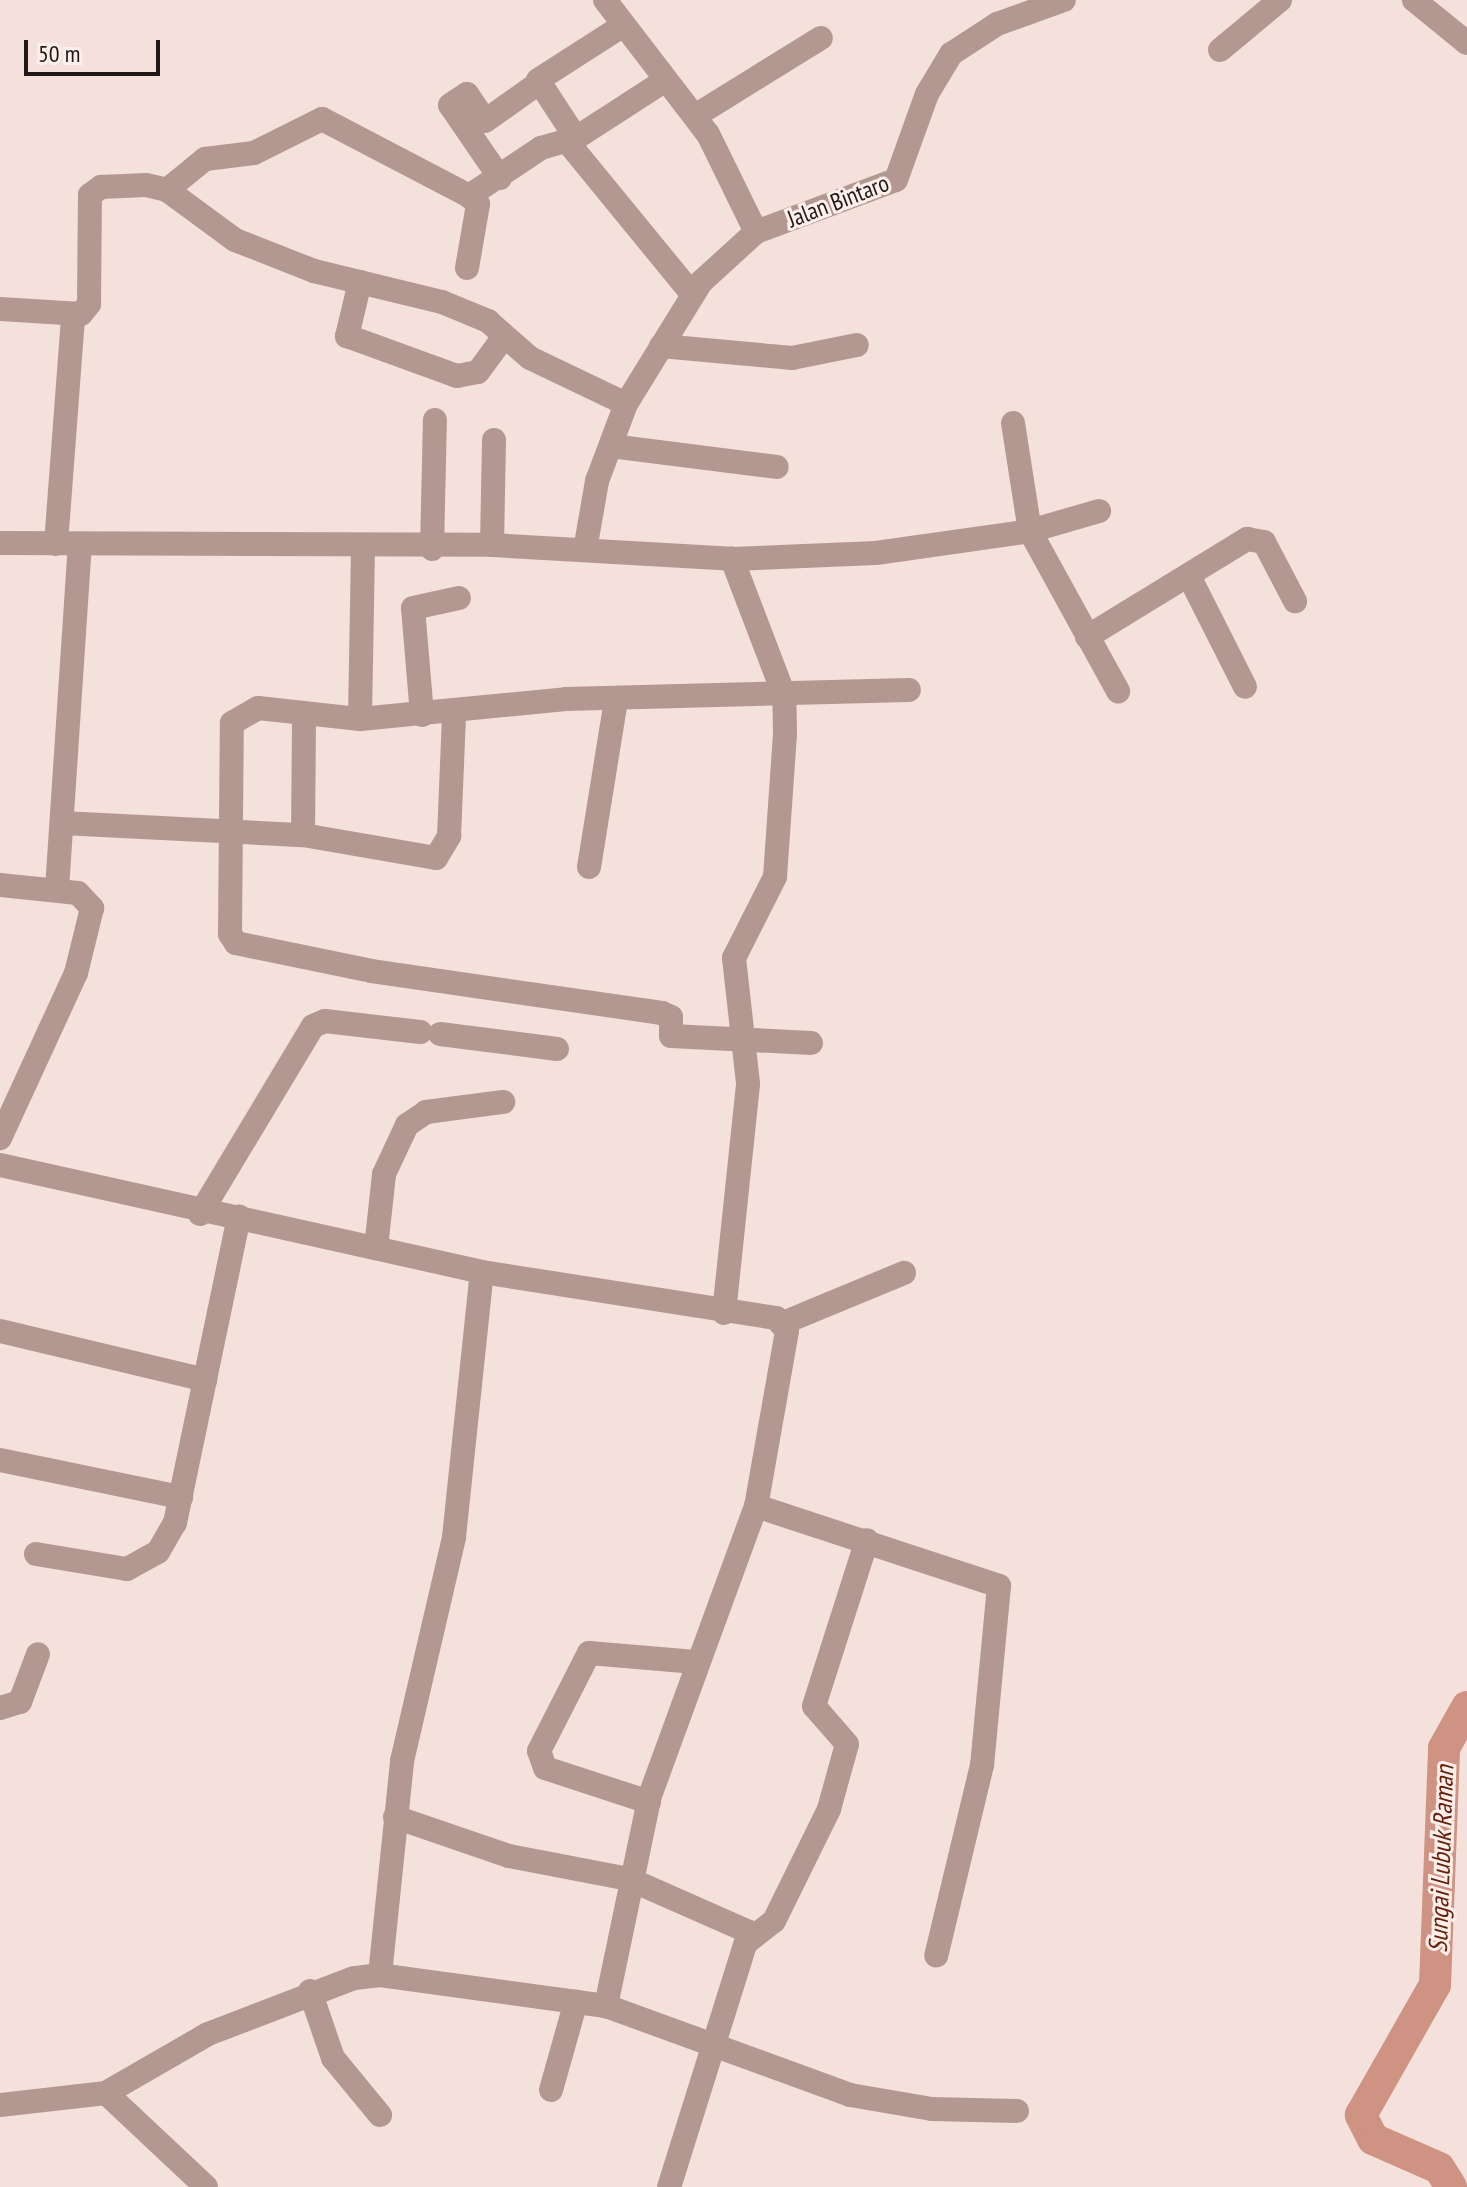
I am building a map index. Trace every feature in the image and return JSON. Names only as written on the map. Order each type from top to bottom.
[{"type":"street","points":[[585,550],[611,446],[626,404],[692,294],[756,232],[740,187],[695,116],[664,81],[605,0]]},
{"type":"street","name":"Jalan Bintaro","points":[[756,232],[896,180],[927,94],[951,54],[997,24],[1064,0]]},
{"type":"street","points":[[1220,50],[1280,0]]},
{"type":"street","points":[[1414,0],[1467,43]]},
{"type":"street","points":[[500,178],[450,105],[467,94],[485,121],[622,26]]},
{"type":"street","points":[[695,116],[821,38]]},
{"type":"street","points":[[469,196],[571,139],[664,81]]},
{"type":"street","points":[[537,84],[571,139],[692,294]]},
{"type":"street","points":[[167,190],[205,159],[254,153],[322,119],[469,196],[478,204],[468,233],[467,268]]},
{"type":"street","points":[[0,309],[73,316],[89,304],[90,195],[101,187],[167,190],[235,240],[360,282],[442,302],[488,321],[503,338],[626,404]]},
{"type":"street","points":[[360,282],[347,336],[457,376],[478,372],[503,338]]},
{"type":"street","points":[[57,889],[62,823],[73,316]]},
{"type":"street","points":[[661,346],[792,358],[857,345]]},
{"type":"street","points":[[432,549],[435,420]]},
{"type":"street","points":[[1013,423],[1030,531],[1118,691]]},
{"type":"street","points":[[492,545],[494,440]]},
{"type":"street","points":[[611,446],[777,467]]},
{"type":"street","points":[[0,543],[363,550],[492,545],[732,559],[876,553],[1030,531],[1099,511]]},
{"type":"street","points":[[1087,637],[1247,539],[1260,539],[1295,601]]},
{"type":"street","points":[[360,719],[363,550]]},
{"type":"street","points":[[724,1313],[747,1040],[734,958],[775,877],[784,695],[732,559]]},
{"type":"street","points":[[1189,576],[1245,687]]},
{"type":"street","points":[[422,715],[413,608],[459,598]]},
{"type":"street","points":[[811,1043],[671,1036],[671,1017],[662,1013],[372,971],[236,943],[230,934],[228,832],[235,716],[258,708],[360,719],[454,715],[566,699],[616,701],[909,690]]},
{"type":"street","points":[[589,867],[616,701]]},
{"type":"street","points":[[303,835],[304,713]]},
{"type":"street","points":[[62,823],[303,835],[441,856],[449,836],[454,715]]},
{"type":"street","points":[[0,885],[57,889],[88,899],[89,933],[0,1138]]},
{"type":"street","points":[[200,1214],[313,1026],[325,1021],[557,1049]]},
{"type":"street","points":[[376,1248],[384,1174],[407,1125],[426,1112],[503,1102]]},
{"type":"street","points":[[0,1165],[200,1214],[239,1217],[482,1272],[783,1323],[904,1273]]},
{"type":"street","points":[[36,1554],[104,1569],[145,1564],[175,1523],[239,1217]]},
{"type":"street","points":[[380,1975],[395,1817],[454,1537],[482,1272]]},
{"type":"street","points":[[606,2006],[629,1879],[649,1802],[696,1662],[756,1506],[783,1323]]},
{"type":"street","points":[[0,1331],[205,1380]]},
{"type":"street","points":[[0,1460],[181,1497]]},
{"type":"street","points":[[756,1506],[990,1577],[1003,1600],[982,1765],[936,1956]]},
{"type":"street","points":[[747,1942],[774,1921],[829,1809],[847,1744],[814,1706],[867,1540]]},
{"type":"street","points":[[649,1802],[545,1768],[539,1751],[589,1653],[696,1662]]},
{"type":"street","points":[[0,1708],[20,1702],[38,1654]]},
{"type":"street","points":[[395,1817],[509,1856],[629,1879],[747,1929],[747,1942],[669,2187]]},
{"type":"street","points":[[0,2105],[106,2093],[208,2034],[310,1991],[380,1975],[606,2006],[850,2095],[932,2109],[1017,2111]]},
{"type":"street","points":[[310,1991],[333,2058],[380,2115]]},
{"type":"street","points":[[551,2090],[576,2001]]},
{"type":"street","points":[[106,2093],[206,2187]]},
{"type":"waterway","name":"Sungai Lubuk Raman","points":[[1451,2187],[1439,2168],[1373,2139],[1361,2115],[1435,1985],[1444,1748],[1467,1707]]}]
